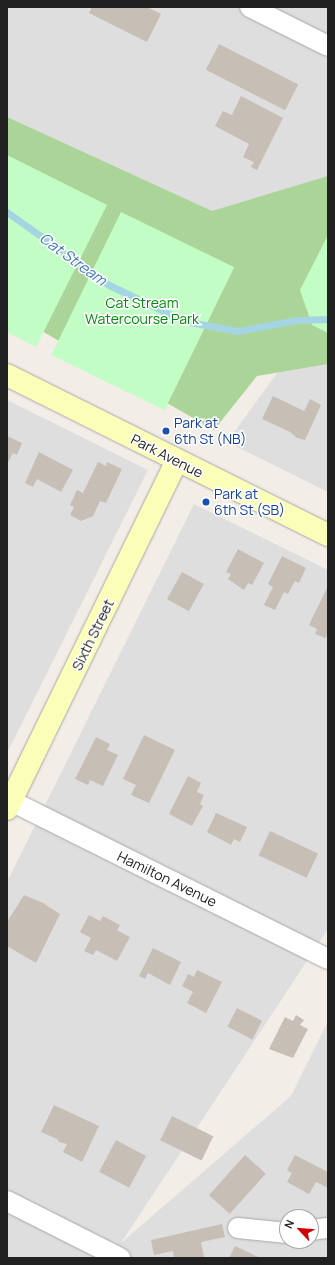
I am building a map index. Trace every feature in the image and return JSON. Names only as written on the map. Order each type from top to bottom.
[{"type":"street","points":[[250,7],[328,46]]},
{"type":"street","name":"Park Avenue","points":[[7,375],[328,535]]},
{"type":"street","name":"Sixth Street","points":[[8,803],[178,461]]},
{"type":"street","name":"Hamilton Avenue","points":[[8,803],[328,959]]},
{"type":"street","points":[[7,1201],[120,1258]]},
{"type":"street","points":[[238,1228],[279,1232]]},
{"type":"shaded area","points":[[7,7],[328,7],[328,235],[300,290],[7,155]]},
{"type":"shaded area","points":[[312,325],[328,333],[328,492],[227,442]]},
{"type":"shaded area","points":[[7,400],[148,470],[7,753]]},
{"type":"shaded area","points":[[194,504],[328,570],[328,929],[121,1243],[291,1096],[328,1021],[328,1258],[7,1258],[7,882]]},
{"type":"green space","points":[[7,117],[212,211],[328,176],[328,364],[257,376],[214,430],[7,311]]},
{"type":"green space","name":"Cat Stream Watercourse Park","points":[[7,155],[107,205],[36,347],[7,332]]},
{"type":"green space","name":"Cat Stream Watercourse Park","points":[[121,212],[234,267],[165,410],[51,355]]},
{"type":"green space","points":[[328,235],[328,333],[312,325],[300,290]]},
{"type":"building","points":[[92,7],[147,7],[161,14],[147,42],[89,13]]},
{"type":"building","points":[[219,44],[298,84],[285,110],[206,70]]},
{"type":"building","points":[[241,96],[283,118],[257,170],[251,167],[254,162],[243,157],[249,144],[215,126],[223,111],[232,115]]},
{"type":"building","points":[[273,396],[304,411],[310,399],[321,405],[305,440],[297,438],[290,432],[262,419]]},
{"type":"building","points":[[7,436],[22,443],[17,455],[13,453],[7,464]]},
{"type":"building","points":[[39,452],[73,470],[61,492],[37,479],[33,487],[25,483]]},
{"type":"building","points":[[98,462],[106,466],[107,462],[122,469],[106,503],[100,501],[93,516],[81,521],[70,515],[74,507],[70,505],[77,490],[83,493]]},
{"type":"building","points":[[238,549],[264,563],[252,585],[248,583],[244,590],[228,579],[231,574],[226,572]]},
{"type":"building","points":[[282,556],[306,568],[299,583],[295,581],[288,594],[284,592],[275,610],[264,605],[273,587],[268,584]]},
{"type":"building","points":[[182,572],[204,584],[189,611],[167,599]]},
{"type":"building","points":[[328,586],[328,634],[325,638],[315,634],[317,629],[309,625]]},
{"type":"building","points":[[144,735],[175,750],[149,803],[131,795],[136,785],[123,779]]},
{"type":"building","points":[[96,737],[110,744],[107,750],[118,755],[103,786],[90,780],[88,785],[75,779]]},
{"type":"building","points":[[188,776],[201,783],[197,792],[204,795],[200,804],[203,806],[192,826],[169,814]]},
{"type":"building","points":[[216,813],[247,827],[240,842],[234,839],[231,845],[207,832]]},
{"type":"building","points":[[270,831],[318,853],[307,878],[259,855]]},
{"type":"building","points":[[24,895],[43,903],[60,914],[36,963],[7,946],[7,922]]},
{"type":"building","points":[[89,915],[100,921],[103,916],[120,925],[117,930],[130,937],[117,961],[96,950],[93,955],[84,951],[91,938],[80,932]]},
{"type":"building","points":[[153,948],[181,962],[170,985],[148,973],[145,979],[139,976]]},
{"type":"building","points":[[197,970],[222,982],[206,1013],[187,1003],[193,992],[182,986],[188,974],[194,977]]},
{"type":"building","points":[[237,1008],[262,1021],[252,1039],[227,1027]]},
{"type":"building","points":[[296,1015],[304,1020],[300,1025],[308,1029],[293,1058],[269,1049],[285,1017],[293,1021]]},
{"type":"building","points":[[54,1105],[99,1126],[82,1162],[63,1152],[67,1144],[59,1142],[57,1139],[41,1132]]},
{"type":"building","points":[[172,1116],[213,1136],[202,1160],[160,1140]]},
{"type":"building","points":[[116,1140],[146,1156],[129,1188],[99,1172]]},
{"type":"building","points":[[245,1155],[266,1174],[230,1214],[209,1195]]},
{"type":"building","points":[[295,1155],[328,1172],[328,1188],[316,1182],[309,1194],[287,1182],[292,1173],[287,1170]]},
{"type":"building","points":[[222,1224],[225,1237],[201,1242],[204,1257],[174,1258],[173,1251],[154,1255],[151,1240]]},
{"type":"building","points":[[235,1246],[260,1258],[229,1258]]},
{"type":"waterway","name":"Cat Stream","points":[[7,212],[109,285],[184,321],[238,331],[297,320],[328,319]]},
{"type":"place","name":"Park at 6th St (NB)","points":[[166,431]]},
{"type":"place","name":"Park at 6th St (SB)","points":[[206,502]]}]
